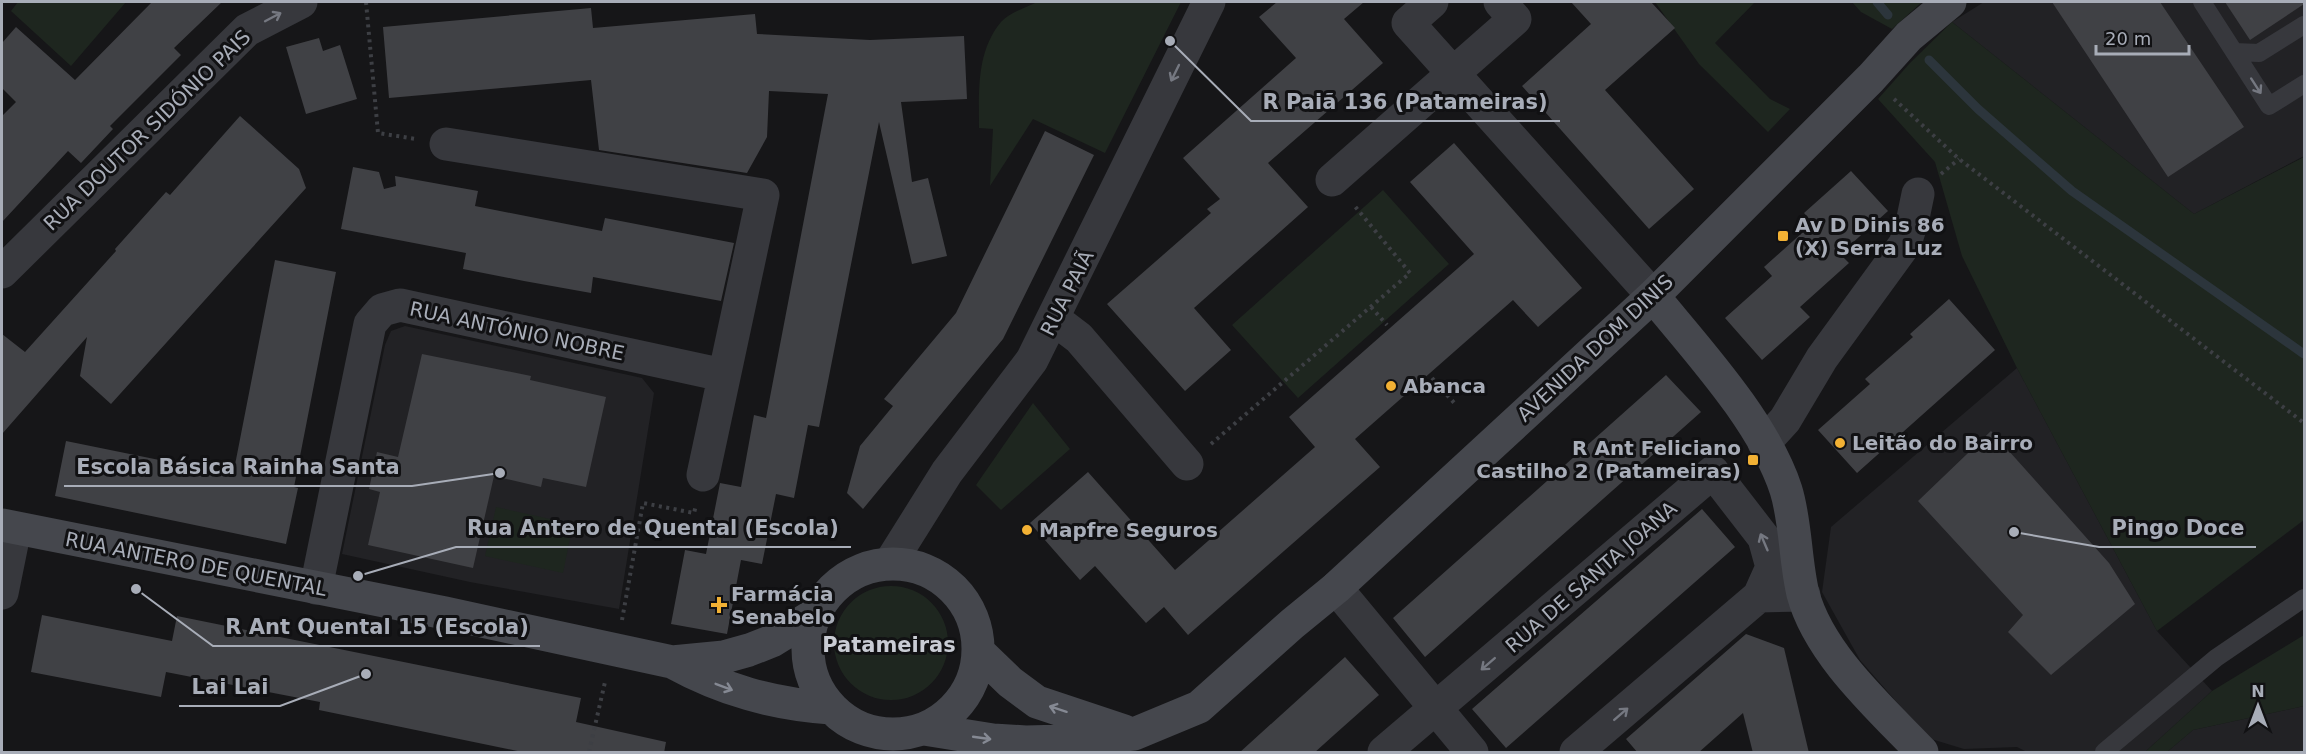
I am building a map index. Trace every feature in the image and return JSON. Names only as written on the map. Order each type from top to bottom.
[{"type":"street","name":"RUA DOUTOR SIDÓNIO PAIS","points":[[2,272],[247,30],[301,2]]},
{"type":"street","name":"RUA PAIÃ","points":[[890,563],[947,472],[1032,360],[1209,2]]},
{"type":"street","points":[[1432,2],[1408,23],[1653,296],[1734,397],[1764,442],[1786,491],[1804,595],[1825,643],[1852,678],[1922,753]]},
{"type":"street","points":[[1332,180],[1515,19],[1500,2]]},
{"type":"street","name":"AVENIDA DOM DINIS","points":[[924,729],[993,740],[1026,742],[1087,740],[1134,734],[1199,707],[1336,588],[1653,296],[1871,78],[1909,36],[1946,3]]},
{"type":"street","points":[[446,144],[763,195],[703,475]]},
{"type":"street","points":[[1764,442],[1785,420],[1822,358],[1905,244],[1918,194]]},
{"type":"street","name":"RUA ANTÓNIO NOBRE","points":[[316,588],[370,324],[382,310],[390,306],[400,306],[723,375]]},
{"type":"street","points":[[1054,319],[1079,338],[1187,464]]},
{"type":"street","name":"RUA DE SANTA JOANA","points":[[1384,753],[1713,472],[1764,538],[1772,567],[1759,596]]},
{"type":"street","points":[[2,593],[8,527]]},
{"type":"street","name":"RUA ANTERO DE QUENTAL","points":[[8,527],[445,613],[672,662],[722,686],[748,695],[776,702],[831,708]]},
{"type":"street","points":[[890,563],[918,567],[943,579],[963,599],[975,624],[979,652],[974,676],[963,698],[946,717],[924,729],[889,734],[868,742],[850,723],[831,708],[816,688],[808,664],[807,639],[814,615],[826,594],[844,578],[866,568],[890,563]]},
{"type":"street","points":[[1336,588],[1473,753]]},
{"type":"street","points":[[1576,753],[1759,596],[1804,595]]},
{"type":"street","name":"RUA ANTERO DE QUENTAL","points":[[672,662],[724,657],[749,650],[772,641],[814,615]]},
{"type":"street","points":[[979,652],[1010,682],[1037,702],[1134,734]]},
{"type":"lane","points":[[2202,2],[2269,106],[2304,84]]},
{"type":"lane","points":[[2234,52],[2259,53],[2304,26]]},
{"type":"lane","points":[[2104,753],[2216,658],[2304,598]]},
{"type":"path","points":[[366,2],[378,133]]},
{"type":"path","points":[[1871,78],[1959,159],[2304,423]]},
{"type":"path","points":[[1187,464],[1410,273],[1332,180]]},
{"type":"path","points":[[1371,306],[1387,325]]},
{"type":"path","points":[[1432,378],[1456,405]]},
{"type":"path","points":[[622,623],[643,503],[694,513],[703,475]]},
{"type":"path","points":[[588,753],[605,682]]},
{"type":"shaded area","points":[[18,2],[126,2],[71,66],[11,11]]},
{"type":"shaded area","points":[[1037,2],[1181,2],[1105,153],[1033,119],[990,186],[993,129],[979,128],[979,87],[983,59],[987,46],[1001,22],[1013,13]]},
{"type":"shaded area","points":[[1655,2],[1755,2],[1715,43],[1770,99],[1790,109],[1768,132],[1699,64]]},
{"type":"shaded area","points":[[1852,2],[1922,2],[1892,29],[1861,12]]},
{"type":"shaded area","points":[[1984,2],[2304,2],[2304,156],[2194,214],[1952,22]]},
{"type":"shaded area","points":[[1952,22],[2194,214],[2304,157],[2304,520],[2157,631],[2017,368],[1962,256],[1935,162],[1878,99],[1910,63]]},
{"type":"shaded area","points":[[1383,190],[1449,264],[1298,398],[1232,325]]},
{"type":"shaded area","points":[[405,326],[642,378],[654,393],[619,609],[470,582],[342,554],[385,345],[391,331]]},
{"type":"shaded area","points":[[2017,368],[2157,631],[2212,691],[2145,752],[2027,752],[2017,747],[1964,749],[1928,738],[1860,660],[1822,592],[1831,527]]},
{"type":"shaded area","points":[[1033,403],[1070,449],[1001,510],[976,485]]},
{"type":"shaded area","points":[[496,507],[573,524],[563,573],[485,556]]},
{"type":"shaded area","points":[[891,586],[913,590],[932,602],[944,621],[948,643],[944,665],[932,684],[913,696],[891,700],[869,696],[850,684],[838,665],[834,643],[838,621],[850,602],[869,590]]},
{"type":"shaded area","points":[[2304,635],[2304,706],[2193,730],[2167,752],[2145,752],[2212,691]]},
{"type":"shaded area","points":[[2304,706],[2304,752],[2167,752],[2193,730]]},
{"type":"building","points":[[152,2],[222,2],[174,48],[181,55],[110,126],[113,129],[81,163],[68,151],[2,222],[2,116],[16,102],[2,88],[2,43],[16,27],[75,80]]},
{"type":"building","points":[[1277,2],[1364,2],[1344,19],[1383,63],[1268,163],[1308,207],[1194,308],[1231,350],[1185,391],[1107,304],[1211,213],[1207,209],[1220,199],[1183,158],[1296,58],[1259,17]]},
{"type":"building","points":[[1571,2],[1651,2],[1675,28],[1605,90],[1694,189],[1649,229],[1522,86],[1591,24]]},
{"type":"building","points":[[2052,2],[2160,2],[2244,127],[2168,177]]},
{"type":"building","points":[[2225,2],[2304,2],[2304,4],[2250,40]]},
{"type":"building","points":[[591,8],[593,28],[755,14],[757,34],[870,40],[964,36],[967,99],[901,102],[912,182],[928,178],[947,256],[912,264],[879,122],[819,427],[808,425],[794,498],[776,494],[762,564],[741,560],[727,634],[671,624],[685,550],[706,554],[720,483],[741,487],[754,415],[766,418],[828,94],[769,91],[767,137],[747,173],[599,150],[591,80],[389,98],[383,27]]},
{"type":"building","points":[[319,38],[323,51],[340,45],[357,99],[306,114],[286,47]]},
{"type":"building","points":[[240,116],[299,169],[306,188],[111,404],[80,376],[87,337],[2,434],[2,334],[25,352],[166,192],[170,195]]},
{"type":"building","points":[[1045,131],[1094,155],[1003,339],[863,509],[847,493],[860,446],[893,406],[884,399],[956,313]]},
{"type":"building","points":[[1454,143],[1582,288],[1538,327],[1513,300],[1355,439],[1380,467],[1188,635],[1164,607],[1146,623],[1095,566],[1080,580],[1030,523],[1088,472],[1175,570],[1315,447],[1289,417],[1474,254],[1410,182]]},
{"type":"building","points":[[353,167],[379,172],[384,189],[396,186],[395,176],[478,191],[475,206],[602,231],[605,218],[734,243],[721,301],[593,277],[591,293],[524,281],[463,269],[466,253],[341,229]]},
{"type":"building","points":[[1851,171],[1888,211],[1840,254],[1849,263],[1800,307],[1810,317],[1762,360],[1725,318],[1772,276],[1764,267],[1813,223],[1804,213]]},
{"type":"building","points":[[275,260],[336,272],[294,487],[298,488],[286,544],[55,496],[66,441],[233,475]]},
{"type":"building","points":[[1949,299],[1995,350],[1857,473],[1818,430],[1870,384],[1865,379],[1913,337],[1910,334]]},
{"type":"building","points":[[422,354],[531,376],[530,380],[606,397],[586,487],[543,478],[541,487],[494,476],[473,568],[368,545],[380,492],[369,489],[377,452],[398,457]]},
{"type":"building","points":[[1666,375],[1701,412],[1425,657],[1393,618]]},
{"type":"building","points":[[1991,431],[2109,563],[2135,604],[2051,675],[2008,632],[2023,615],[1918,501]]},
{"type":"building","points":[[1702,509],[1735,547],[1506,748],[1472,709]]},
{"type":"building","points":[[42,615],[172,641],[177,616],[581,698],[576,722],[666,742],[664,753],[527,753],[319,710],[320,702],[166,672],[161,697],[31,672]]},
{"type":"building","points":[[1746,634],[1784,648],[1809,753],[1753,753],[1743,713],[1698,753],[1638,753],[1626,739]]},
{"type":"building","points":[[1345,657],[1379,695],[1314,753],[1239,753]]},
{"type":"waterway","points":[[1877,2],[1888,15]]},
{"type":"waterway","points":[[1929,60],[1978,109],[2072,191],[2304,354]]},
{"type":"place","name":"R Paiã 136 (Patameiras)","points":[[1170,41]]},
{"type":"place","name":"Av D Dinis 86 (X) Serra Luz","points":[[1783,236]]},
{"type":"place","name":"Abanca","points":[[1391,386]]},
{"type":"place","name":"Leitão do Bairro","points":[[1840,443]]},
{"type":"place","name":"R Ant Feliciano Castilho 2 (Patameiras)","points":[[1753,460]]},
{"type":"place","name":"Escola Básica Rainha Santa","points":[[500,473]]},
{"type":"place","name":"Mapfre Seguros","points":[[1027,530]]},
{"type":"place","name":"Pingo Doce","points":[[2014,532]]},
{"type":"place","name":"Rua Antero de Quental (Escola)","points":[[358,576]]},
{"type":"place","name":"R Ant Quental 15 (Escola)","points":[[136,589]]},
{"type":"place","name":"Farmácia Senabelo","points":[[719,605]]},
{"type":"place","name":"Lai Lai","points":[[366,674]]},
{"type":"district","name":"Patameiras","points":[[889,645]]}]
